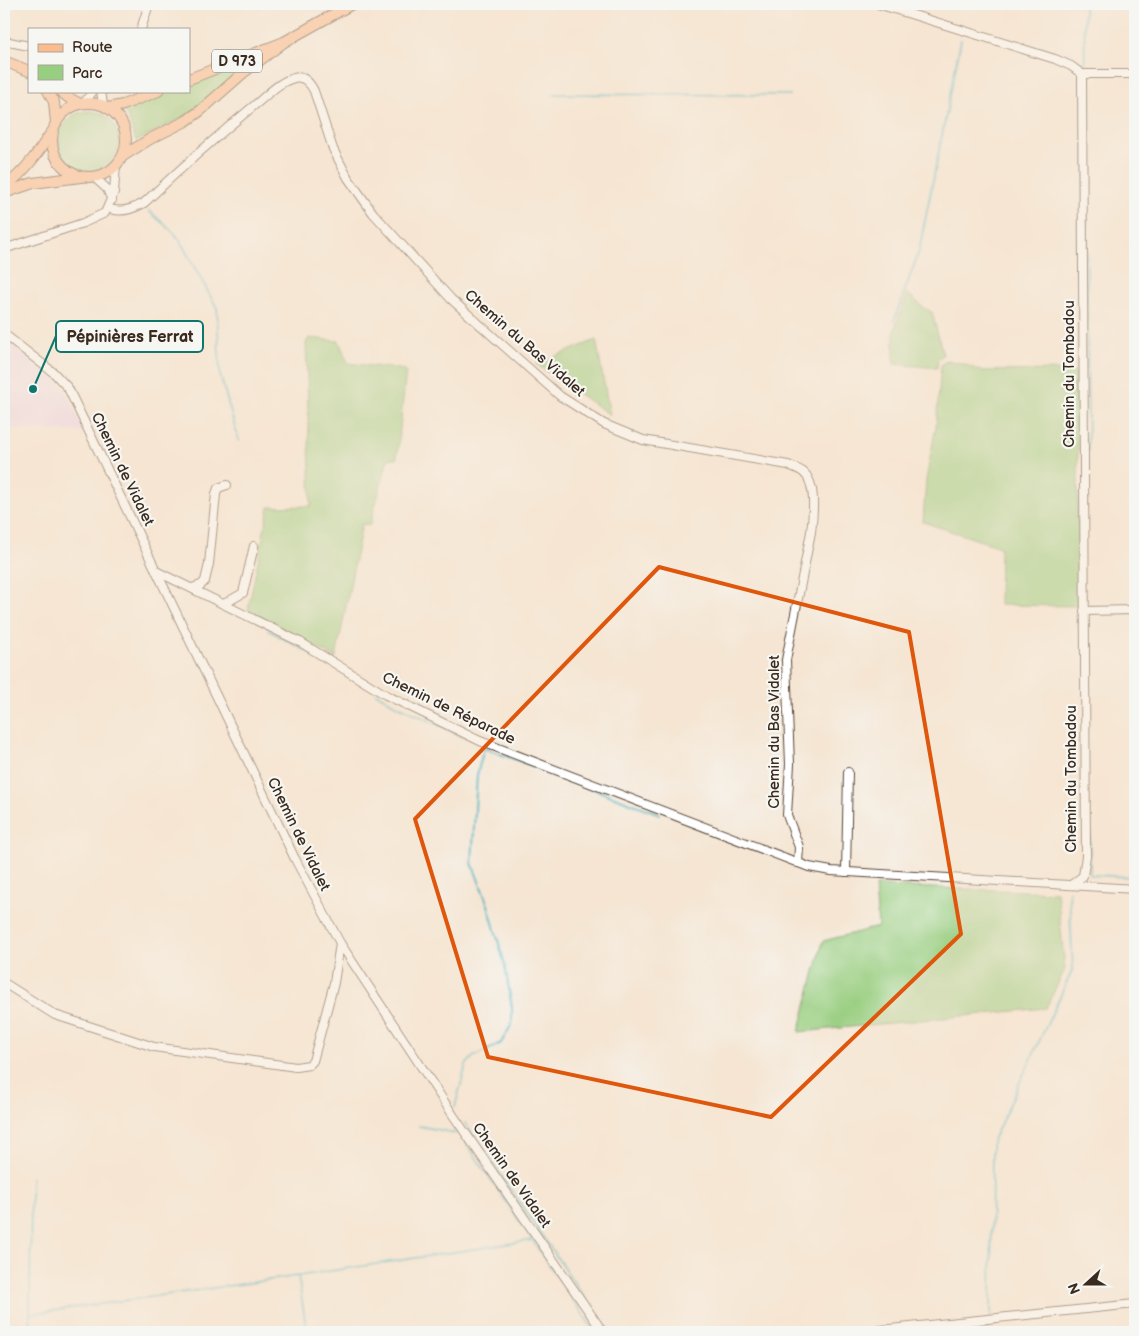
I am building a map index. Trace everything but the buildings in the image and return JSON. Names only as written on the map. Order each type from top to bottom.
[{"type":"main road","name":"D 973","points":[[123,156],[150,139],[186,121],[243,73],[284,42],[352,4]]},
{"type":"main road","name":"D 973","points":[[190,79],[284,42]]},
{"type":"main road","points":[[4,61],[28,71]]},
{"type":"main road","points":[[49,92],[54,102],[52,142],[55,155],[62,165],[72,173],[88,177]]},
{"type":"main road","points":[[61,92],[69,98],[82,103],[94,103],[105,106],[123,105],[156,92]]},
{"type":"main road","points":[[4,187],[28,166],[66,111],[82,103]]},
{"type":"main road","points":[[4,193],[33,183],[88,177],[110,171],[123,156],[126,134],[116,114],[105,106]]},
{"type":"street","points":[[141,28],[149,4]]},
{"type":"street","points":[[878,4],[1055,60],[1071,66],[1082,74],[1135,74]]},
{"type":"street","points":[[4,42],[28,46]]},
{"type":"street","name":"Chemin du Tombadou","points":[[1072,885],[1083,876],[1086,856],[1082,74]]},
{"type":"street","name":"Chemin du Bas Vidalet","points":[[108,208],[113,211],[123,211],[144,203],[208,143],[265,96],[290,79],[295,77],[303,78],[311,84],[330,141],[339,161],[348,178],[373,213],[451,299],[560,396],[604,424],[643,440],[788,466],[802,471],[811,482],[814,513],[786,660],[790,764],[787,815],[799,847],[798,863]]},
{"type":"street","points":[[82,103],[92,92]]},
{"type":"street","points":[[101,92],[105,106]]},
{"type":"street","points":[[4,249],[100,216],[108,208],[112,200],[116,165]]},
{"type":"street","points":[[88,177],[107,189],[112,200]]},
{"type":"street","name":"Chemin de Vidalet","points":[[4,334],[54,373],[68,388],[295,859],[340,943],[453,1115],[603,1332]]},
{"type":"street","points":[[192,588],[201,585],[205,581],[209,564],[216,494],[218,488],[227,485]]},
{"type":"street","points":[[224,604],[243,593],[254,546]]},
{"type":"street","name":"Chemin de Réparade","points":[[156,571],[300,642],[386,695],[480,741],[809,867],[846,872],[1135,889]]},
{"type":"street","points":[[1084,610],[1135,610]]},
{"type":"street","points":[[846,872],[848,772]]},
{"type":"street","points":[[4,983],[55,1015],[154,1046],[296,1067],[309,1065],[313,1061],[334,983],[340,943]]},
{"type":"street","points":[[861,1332],[1135,1304]]},
{"type":"highlighted area","points":[[659,567],[909,632],[961,934],[771,1117],[488,1057],[415,819]]},
{"type":"shaded area","points":[[4,339],[58,382],[68,396],[85,432],[4,428]]},
{"type":"green space","points":[[238,66],[240,71],[186,116],[136,141],[123,109],[166,92],[190,92],[190,84]]},
{"type":"green space","points":[[89,111],[106,116],[114,124],[119,141],[114,158],[106,166],[89,171],[72,166],[64,158],[59,141],[64,124],[72,116]]},
{"type":"green space","points":[[907,293],[924,308],[932,312],[943,355],[938,360],[937,368],[894,364],[894,331]]},
{"type":"green space","points":[[309,338],[339,341],[348,363],[406,370],[397,458],[388,459],[370,525],[362,524],[336,658],[248,610],[269,507],[311,506],[306,343]]},
{"type":"green space","points":[[596,340],[610,415],[536,364]]},
{"type":"green space","points":[[947,360],[964,364],[980,371],[1068,370],[1078,373],[1078,606],[999,605],[1000,547],[923,522],[926,480],[936,426],[941,365]]},
{"type":"green space","points":[[875,886],[1057,892],[1065,969],[1046,1008],[799,1032],[823,941],[878,927]]},
{"type":"waterway","points":[[1084,4],[1085,71]]},
{"type":"waterway","points":[[894,321],[919,251],[961,40]]},
{"type":"waterway","points":[[553,94],[790,95]]},
{"type":"waterway","points":[[1086,146],[1088,451]]},
{"type":"waterway","points":[[149,211],[179,239],[217,308],[220,375],[239,441]]},
{"type":"waterway","points":[[268,630],[312,654]]},
{"type":"waterway","points":[[376,693],[392,703],[463,737]]},
{"type":"waterway","points":[[455,1107],[466,1065],[473,1057],[501,1043],[512,1024],[512,1008],[505,965],[488,905],[472,863],[477,775],[484,748],[660,814]]},
{"type":"waterway","points":[[1090,829],[1090,875],[1135,877]]},
{"type":"waterway","points":[[991,1316],[992,1142],[1073,969],[1069,891]]},
{"type":"waterway","points":[[465,1123],[608,1332]]},
{"type":"waterway","points":[[419,1126],[460,1134],[595,1332]]},
{"type":"waterway","points":[[31,1178],[30,1314],[298,1276]]},
{"type":"waterway","points":[[307,1332],[298,1276],[533,1240]]},
{"type":"waterway","points":[[30,1315],[31,1332]]},
{"type":"waterway","points":[[905,1332],[979,1324],[990,1325],[986,1332]]},
{"type":"place","name":"Pépinières Ferrat","points":[[33,389]]}]
